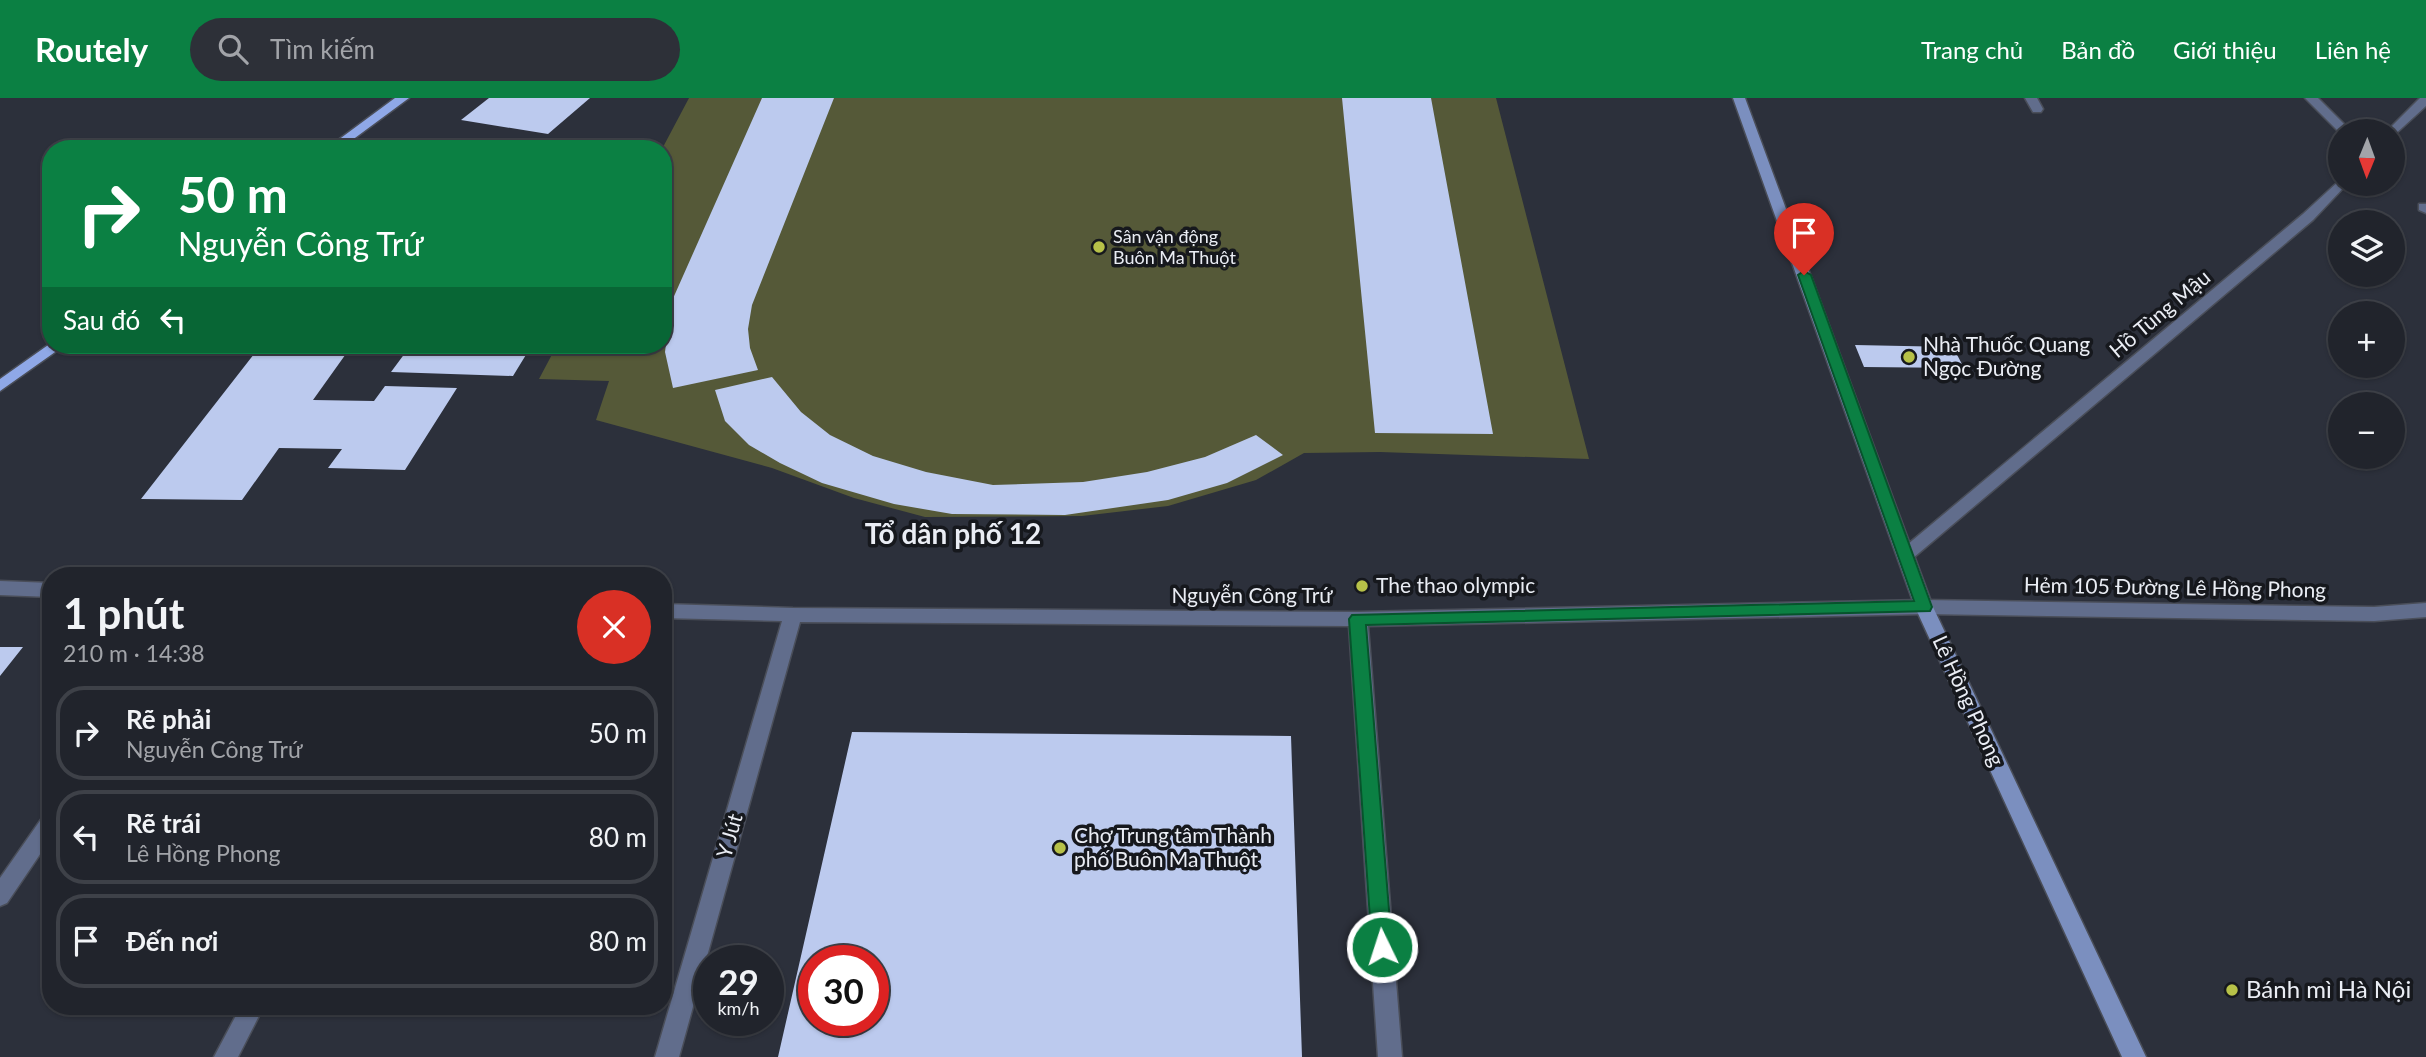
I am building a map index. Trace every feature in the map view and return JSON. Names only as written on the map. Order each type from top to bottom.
[{"type":"main road","points":[[345,140],[403,98]]},
{"type":"main road","points":[[0,386],[45,354]]},
{"type":"street","name":"Lê Hồng Phong","points":[[1739,98],[1907,554],[1924,607],[2134,1057]]},
{"type":"street","points":[[2311,98],[2333,119]]},
{"type":"street","points":[[2405,120],[2426,99]]},
{"type":"street","name":"Hồ Tùng Mậu","points":[[1907,554],[2308,217],[2329,196]]},
{"type":"street","points":[[0,588],[42,590]]},
{"type":"street","name":"Hẻm 105 Đường Lê Hồng Phong","points":[[1924,607],[2374,614],[2426,610]]},
{"type":"street","name":"Nguyễn Công Trứ","points":[[672,611],[793,615],[1357,619],[1924,607]]},
{"type":"street","name":"Y Jút","points":[[667,1057],[793,615]]},
{"type":"street","points":[[1357,619],[1390,1057]]},
{"type":"street","points":[[0,896],[42,834]]},
{"type":"street","points":[[226,1057],[248,1015]]},
{"type":"green space","name":"Sân vận động Buôn Ma Thuột","points":[[689,98],[1496,98],[1589,459],[1380,452],[1304,453],[1256,480],[1168,506],[1082,516],[925,517],[854,498],[772,468],[596,420],[609,381],[539,379],[552,354],[672,354],[672,140],[667,140]]},
{"type":"building","points":[[489,98],[590,98],[548,134],[461,120]]},
{"type":"building","points":[[762,98],[834,98],[752,305],[748,329],[750,348],[758,370],[673,388],[665,354],[672,354],[672,301]]},
{"type":"building","points":[[1342,98],[1431,98],[1493,434],[1375,433]]},
{"type":"building","name":"Nhà Thuốc Quang Ngọc Đường","points":[[1855,345],[1953,347],[1964,368],[1864,367]]},
{"type":"building","points":[[254,354],[346,354],[313,400],[374,401],[385,386],[457,388],[405,470],[328,468],[342,449],[279,448],[242,500],[141,499]]},
{"type":"building","points":[[404,354],[526,354],[513,376],[391,372]]},
{"type":"building","points":[[772,377],[801,412],[830,435],[873,456],[926,472],[993,485],[1083,482],[1147,472],[1205,457],[1256,435],[1283,455],[1227,483],[1168,500],[1065,515],[952,514],[894,504],[822,483],[749,445],[725,421],[715,390]]},
{"type":"building","points":[[0,647],[23,647],[0,676]]},
{"type":"building","name":"Chợ Trung tâm Thành phố Buôn Ma Thuột","points":[[852,732],[1291,736],[1302,1057],[778,1057],[798,969],[798,1036],[889,1036],[889,945],[804,945]]},
{"type":"place","name":"Sân vận động Buôn Ma Thuột","points":[[1099,247]]},
{"type":"place","name":"Nhà Thuốc Quang Ngọc Đường","points":[[1909,357]]},
{"type":"place","name":"The thao olympic","points":[[1362,586]]},
{"type":"place","name":"Chợ Trung tâm Thành phố Buôn Ma Thuột","points":[[1060,848]]},
{"type":"place","name":"Bánh mì Hà Nội","points":[[2232,990]]},
{"type":"district","name":"Tổ dân phố 12","points":[[953,534]]},
{"type":"route","points":[[1382,947],[1357,619],[1924,607],[1804,275]]}]
